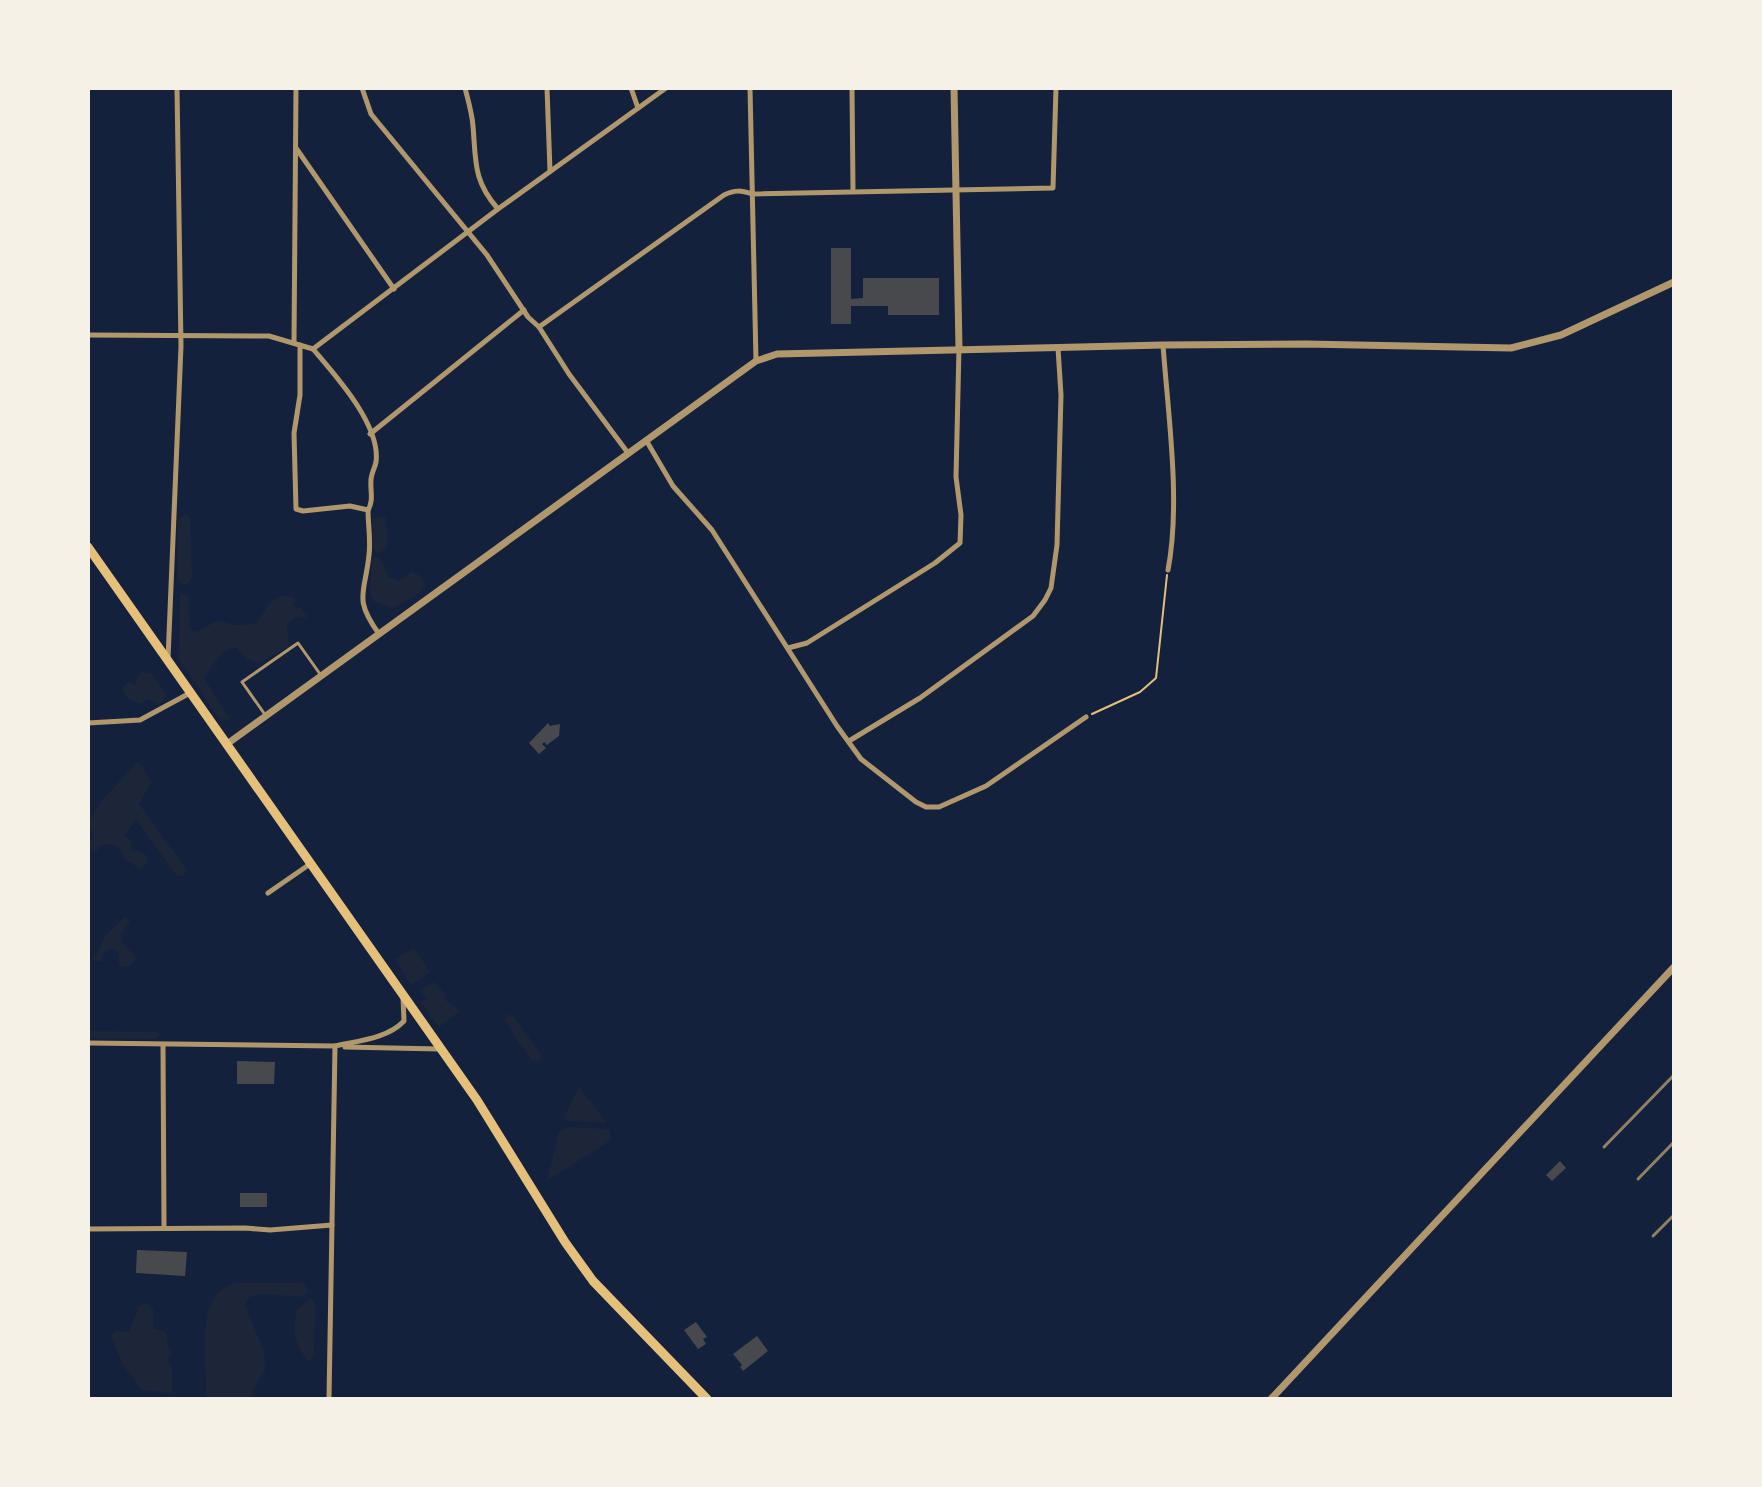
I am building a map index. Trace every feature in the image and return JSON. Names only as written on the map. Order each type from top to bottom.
[{"type":"highway","points":[[90,552],[403,992],[477,1100],[565,1242],[593,1281],[636,1329],[707,1399]]},
{"type":"street","points":[[168,660],[180,336],[180,120],[177,88]]},
{"type":"street","points":[[296,88],[300,395],[294,433],[296,509],[350,506],[368,510]]},
{"type":"street","points":[[362,88],[371,114],[470,232],[628,453]]},
{"type":"street","points":[[465,88],[473,124],[474,162],[485,194],[498,209]]},
{"type":"street","points":[[547,88],[550,172]]},
{"type":"street","points":[[631,88],[638,108]]},
{"type":"street","points":[[313,349],[498,209],[666,88]]},
{"type":"street","points":[[750,88],[756,361]]},
{"type":"street","points":[[852,88],[853,191]]},
{"type":"street","points":[[788,648],[807,643],[935,563],[960,543],[961,515],[956,477],[959,348],[954,88]]},
{"type":"street","points":[[539,327],[724,195],[740,190],[752,194],[1053,188],[1056,88]]},
{"type":"street","points":[[295,147],[394,289]]},
{"type":"street","points":[[227,744],[756,361],[777,354],[1163,345],[1511,348],[1561,335],[1674,282]]},
{"type":"street","points":[[370,434],[524,310]]},
{"type":"street","points":[[88,335],[269,336],[313,349],[356,400],[370,434],[376,460],[371,479],[372,504],[368,510],[369,555],[362,605],[364,614],[379,634]]},
{"type":"street","points":[[1163,345],[1172,476],[1172,537],[1168,570]]},
{"type":"street","points":[[849,741],[929,692],[1033,616],[1045,600],[1051,588],[1057,545],[1061,395],[1058,348]]},
{"type":"street","points":[[646,439],[673,486],[712,530],[861,759],[916,802],[926,807],[939,807],[986,786],[1086,717]]},
{"type":"street","points":[[88,723],[140,720],[191,693]]},
{"type":"street","points":[[268,893],[310,864]]},
{"type":"street","points":[[1271,1399],[1674,967]]},
{"type":"street","points":[[335,1046],[388,1033],[398,1027],[404,1021],[403,992]]},
{"type":"street","points":[[88,1043],[441,1049]]},
{"type":"street","points":[[163,1045],[164,1227]]},
{"type":"street","points":[[329,1399],[335,1046]]},
{"type":"street","points":[[88,1229],[164,1227],[270,1230],[332,1225]]},
{"type":"lane","points":[[266,716],[242,682],[298,643],[321,676]]},
{"type":"path","points":[[1086,717],[1140,692],[1156,678],[1168,570]]},
{"type":"shaded area","points":[[186,514],[190,518],[192,577],[182,585],[178,580],[178,519]]},
{"type":"shaded area","points":[[380,516],[386,518],[388,547],[378,554],[373,549],[371,520]]},
{"type":"shaded area","points":[[379,556],[389,577],[399,581],[412,572],[418,574],[425,585],[418,594],[394,608],[373,601],[370,593],[372,558]]},
{"type":"shaded area","points":[[180,592],[189,597],[190,629],[197,632],[218,620],[234,625],[256,624],[269,604],[279,596],[295,597],[293,606],[301,608],[308,618],[294,617],[287,627],[289,646],[259,663],[247,659],[237,648],[226,651],[214,663],[204,678],[230,719],[221,720],[179,661]]},
{"type":"shaded area","points":[[142,672],[151,673],[167,695],[159,705],[149,699],[139,704],[128,698],[122,688],[128,682],[136,685],[137,677]]},
{"type":"shaded area","points":[[137,762],[151,783],[139,804],[187,870],[184,875],[177,876],[136,820],[124,836],[131,840],[132,852],[139,851],[146,855],[148,862],[141,869],[124,859],[121,849],[112,844],[100,846],[95,853],[88,846],[94,836],[88,823],[100,803]]},
{"type":"shaded area","points":[[125,917],[130,921],[121,934],[122,942],[136,958],[131,965],[122,967],[119,953],[112,949],[104,952],[101,961],[94,961],[92,957],[97,954],[105,936]]},
{"type":"shaded area","points":[[414,948],[430,972],[411,985],[395,959]]},
{"type":"shaded area","points":[[434,982],[446,995],[444,999],[460,1011],[439,1027],[420,1001],[427,999],[420,991]]},
{"type":"shaded area","points":[[509,1014],[542,1056],[539,1061],[532,1060],[518,1042],[505,1019]]},
{"type":"shaded area","points":[[88,1031],[158,1032],[160,1035],[155,1039],[88,1038]]},
{"type":"shaded area","points":[[579,1087],[607,1123],[567,1121],[564,1117]]},
{"type":"shaded area","points":[[566,1127],[610,1129],[611,1140],[547,1181],[559,1132]]},
{"type":"shaded area","points":[[234,1283],[303,1283],[309,1291],[301,1297],[262,1294],[249,1297],[245,1305],[264,1352],[265,1371],[251,1399],[207,1399],[205,1329],[208,1315],[218,1293]]},
{"type":"shaded area","points":[[313,1299],[315,1306],[314,1357],[309,1361],[297,1344],[295,1324],[297,1310]]},
{"type":"shaded area","points":[[147,1303],[153,1308],[153,1328],[166,1332],[172,1354],[168,1360],[172,1367],[172,1393],[142,1390],[123,1365],[111,1335],[116,1331],[129,1332],[139,1306]]},
{"type":"building","points":[[831,248],[851,248],[851,299],[863,298],[863,278],[939,278],[939,315],[888,315],[888,306],[851,306],[851,324],[831,324]]},
{"type":"building","points":[[548,723],[550,726],[560,724],[559,736],[547,745],[544,742],[542,744],[546,748],[539,754],[529,743]]},
{"type":"building","points":[[237,1061],[275,1062],[274,1084],[237,1084]]},
{"type":"building","points":[[1560,1161],[1566,1168],[1552,1181],[1546,1175]]},
{"type":"building","points":[[240,1193],[267,1193],[267,1207],[240,1207]]},
{"type":"building","points":[[137,1250],[187,1252],[185,1276],[136,1273]]},
{"type":"building","points":[[696,1322],[707,1337],[703,1339],[706,1344],[698,1349],[684,1330]]},
{"type":"building","points":[[757,1336],[768,1351],[743,1371],[733,1354]]},
{"type":"railway","points":[[1604,1147],[1674,1075]]},
{"type":"railway","points":[[1638,1179],[1674,1142]]},
{"type":"railway","points":[[1653,1236],[1674,1215]]}]
